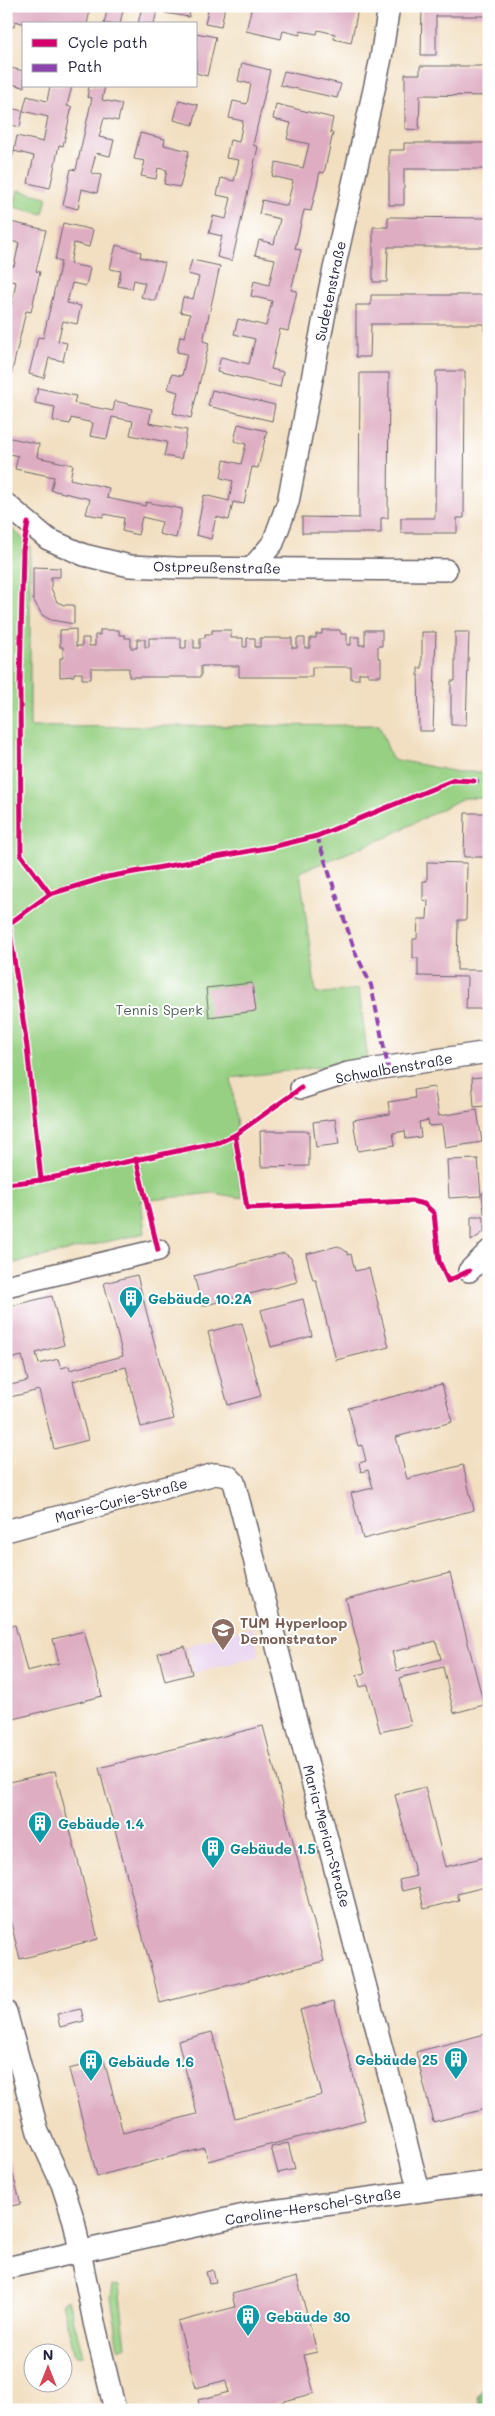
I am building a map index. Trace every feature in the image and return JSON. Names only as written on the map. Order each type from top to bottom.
[{"type":"street","name":"Sudetenstraße","points":[[252,568],[273,543],[288,502],[330,287],[381,58],[389,6]]},
{"type":"street","name":"Ostpreußenstraße","points":[[6,504],[48,539],[107,562],[130,566],[446,570]]},
{"type":"street","name":"Schwalbenstraße","points":[[301,1088],[348,1073],[489,1052]]},
{"type":"street","points":[[6,1286],[158,1250]]},
{"type":"street","points":[[469,1271],[489,1251]]},
{"type":"street","name":"Marie-Curie-Straße","points":[[6,1531],[215,1474],[228,1476],[234,1482]]},
{"type":"street","name":"Maria-Merian-Straße","points":[[234,1482],[419,2191]]},
{"type":"street","points":[[7,2020],[38,2132],[62,2184],[74,2221],[94,2322],[115,2410]]},
{"type":"street","name":"Caroline-Herschel-Straße","points":[[6,2268],[249,2214],[489,2182]]},
{"type":"shaded area","name":"TUM Hyperloop Demonstrator","points":[[253,1627],[260,1656],[194,1673],[187,1646]]},
{"type":"green space","points":[[18,190],[47,197],[43,214],[14,207]]},
{"type":"green space","name":"Tennis Sperk","points":[[6,523],[30,545],[30,727],[379,725],[392,759],[458,772],[489,772],[489,798],[463,798],[387,837],[300,872],[316,994],[359,989],[368,1061],[231,1078],[237,1127],[233,1151],[242,1198],[213,1193],[141,1201],[145,1233],[6,1265]]},
{"type":"green space","points":[[113,2285],[119,2286],[126,2346],[119,2349],[111,2297]]},
{"type":"green space","points":[[68,2299],[83,2355],[75,2356],[62,2303]]},
{"type":"green space","points":[[489,2381],[489,2410],[482,2410],[478,2397]]},
{"type":"building","points":[[6,6],[91,6],[87,22],[22,23],[15,21],[14,27],[6,25]]},
{"type":"building","points":[[108,6],[124,6],[120,22],[104,22]]},
{"type":"building","points":[[142,6],[158,6],[154,22],[138,22]]},
{"type":"building","points":[[166,6],[191,6],[189,17],[165,13]]},
{"type":"building","points":[[209,6],[225,6],[221,27],[205,24]]},
{"type":"building","points":[[252,6],[343,6],[358,9],[351,43],[334,39],[335,34],[318,30],[317,34],[300,31],[300,35],[283,31],[281,39],[246,31]]},
{"type":"building","points":[[422,6],[489,6],[489,16],[436,16],[436,55],[421,55]]},
{"type":"building","points":[[198,33],[216,37],[207,76],[198,74]]},
{"type":"building","points":[[242,63],[270,70],[253,145],[258,147],[232,261],[217,257],[222,236],[209,233],[213,216],[226,219],[231,198],[217,195],[221,178],[234,181],[239,160],[226,158],[230,140],[239,142],[243,121],[229,118],[233,101],[247,104],[251,84],[238,81]]},
{"type":"building","points":[[420,66],[489,66],[489,96],[420,95],[419,130],[405,129],[405,74],[420,74]]},
{"type":"building","points":[[6,67],[22,71],[22,87],[6,83]]},
{"type":"building","points":[[284,71],[341,84],[337,98],[280,85]]},
{"type":"building","points":[[50,88],[72,88],[67,106],[72,107],[63,146],[59,145],[50,188],[28,183],[34,156],[14,151],[17,136],[43,142],[48,117],[23,111],[27,96],[47,101]]},
{"type":"building","points":[[89,88],[105,88],[102,100],[122,104],[118,121],[104,118],[99,137],[114,140],[110,156],[96,153],[91,173],[101,175],[97,193],[82,189],[78,209],[63,205],[71,169],[76,170],[92,98],[87,97]]},
{"type":"building","points":[[179,100],[198,105],[193,125],[174,120]]},
{"type":"building","points":[[276,104],[333,118],[330,132],[333,133],[324,173],[320,172],[311,211],[304,210],[295,249],[301,250],[291,290],[297,291],[288,331],[280,329],[271,369],[283,372],[280,387],[217,372],[221,357],[249,364],[255,339],[234,334],[238,319],[266,326],[272,301],[251,296],[254,281],[269,285],[275,259],[255,255],[259,240],[274,244],[280,219],[259,214],[262,200],[287,206],[293,181],[272,176],[276,162],[303,168],[309,144],[287,139],[291,123],[273,119]]},
{"type":"building","points":[[6,107],[23,111],[20,127],[6,124]]},
{"type":"building","points":[[140,133],[165,139],[164,145],[189,151],[180,187],[164,184],[167,170],[158,168],[156,179],[141,176],[145,161],[134,159]]},
{"type":"building","points":[[404,143],[489,143],[489,169],[404,169],[404,205],[389,205],[389,150],[404,150]]},
{"type":"building","points":[[6,149],[14,151],[10,166],[6,165]]},
{"type":"building","points":[[388,217],[489,218],[489,247],[388,247],[387,282],[373,282],[373,227],[388,227]]},
{"type":"building","points":[[6,221],[46,230],[36,271],[40,272],[31,312],[26,311],[8,389],[6,389],[6,307],[11,308],[16,282],[6,280],[6,265],[14,266],[19,243],[6,240]]},
{"type":"building","points":[[63,223],[93,230],[89,247],[74,243],[70,264],[90,268],[86,286],[72,283],[67,303],[81,306],[77,324],[63,321],[58,341],[67,343],[63,361],[49,358],[44,378],[29,374],[38,337],[43,338],[61,262],[55,260]]},
{"type":"building","points":[[116,245],[141,252],[140,257],[165,263],[155,301],[141,297],[145,283],[134,280],[132,289],[118,286],[121,271],[110,269]]},
{"type":"building","points":[[192,260],[220,266],[203,341],[209,343],[191,418],[173,413],[178,392],[168,389],[172,374],[182,376],[187,354],[177,352],[180,336],[185,337],[190,314],[180,312],[183,297],[193,299],[199,277],[188,274]]},
{"type":"building","points":[[371,295],[485,295],[484,301],[489,301],[489,331],[484,331],[484,324],[371,324],[370,357],[356,357],[356,305],[371,305]]},
{"type":"building","points":[[436,371],[465,371],[464,518],[457,518],[457,533],[401,533],[401,518],[435,518]]},
{"type":"building","points":[[360,373],[389,373],[388,518],[381,518],[381,533],[302,533],[302,517],[359,518]]},
{"type":"building","points":[[38,388],[76,396],[74,403],[113,411],[115,401],[152,409],[149,423],[187,430],[181,459],[164,456],[167,442],[130,435],[133,421],[112,417],[107,439],[90,436],[93,423],[71,418],[70,424],[53,421],[55,407],[35,403]]},
{"type":"building","points":[[212,390],[275,405],[272,421],[208,406]]},
{"type":"building","points":[[238,424],[267,431],[258,468],[252,467],[244,504],[233,502],[229,520],[216,517],[211,539],[196,535],[204,495],[229,501],[233,481],[221,478],[224,460],[241,464],[246,444],[234,441]]},
{"type":"building","points":[[6,437],[39,444],[37,457],[73,465],[70,479],[109,488],[107,498],[145,506],[146,502],[182,509],[176,538],[159,534],[162,522],[142,517],[138,535],[122,531],[124,518],[104,514],[103,517],[86,514],[90,499],[51,490],[54,477],[15,469],[18,456],[6,453]]},
{"type":"building","points":[[33,567],[60,568],[60,577],[51,577],[51,588],[57,602],[64,605],[74,605],[74,624],[51,620],[42,615],[33,599]]},
{"type":"building","points":[[487,588],[489,588],[489,641],[487,641]]},
{"type":"building","points":[[76,629],[76,646],[82,646],[82,638],[89,638],[89,646],[95,646],[95,635],[100,635],[100,630],[119,630],[119,635],[131,638],[131,648],[137,648],[137,639],[145,639],[145,647],[149,647],[149,638],[181,638],[181,648],[186,648],[186,640],[194,639],[194,648],[200,648],[200,638],[205,638],[205,634],[212,634],[212,630],[231,630],[231,638],[243,638],[243,647],[247,647],[247,638],[255,638],[255,647],[260,647],[260,638],[292,638],[292,648],[297,648],[297,638],[305,638],[305,648],[310,648],[310,638],[316,638],[316,634],[322,634],[322,630],[340,630],[341,634],[347,634],[347,645],[351,645],[351,637],[359,637],[359,645],[365,645],[365,630],[382,630],[382,646],[378,646],[378,658],[381,658],[381,676],[368,676],[368,673],[359,673],[359,679],[351,679],[351,667],[312,667],[312,677],[239,677],[239,666],[201,666],[201,677],[129,677],[129,668],[91,668],[91,679],[82,679],[82,673],[74,673],[74,676],[60,677],[60,658],[63,658],[63,647],[60,647],[60,630]]},
{"type":"building","points":[[422,632],[436,632],[433,731],[419,731],[418,668],[422,668]]},
{"type":"building","points":[[455,632],[469,632],[466,725],[451,725],[451,681],[455,681]]},
{"type":"building","points":[[465,813],[489,813],[489,857],[464,857]]},
{"type":"building","points":[[427,862],[467,863],[466,920],[458,920],[457,970],[489,970],[489,1014],[485,1014],[485,1009],[466,1009],[467,977],[418,976],[418,958],[413,958],[413,939],[417,939],[418,919],[427,919],[428,901],[423,900],[423,881],[427,881]]},
{"type":"building","points":[[252,983],[256,1011],[209,1017],[206,988]]},
{"type":"building","points":[[489,1076],[489,1103],[484,1103],[485,1106],[474,1107],[472,1078]]},
{"type":"building","points":[[434,1087],[439,1116],[477,1110],[482,1142],[445,1148],[442,1125],[429,1126],[428,1120],[419,1122],[421,1137],[406,1139],[405,1131],[393,1133],[395,1145],[358,1151],[353,1120],[390,1114],[388,1102],[415,1098],[414,1090]]},
{"type":"building","points":[[335,1119],[339,1144],[316,1147],[313,1122]]},
{"type":"building","points":[[260,1131],[309,1131],[309,1166],[261,1167]]},
{"type":"building","points":[[478,1159],[481,1196],[449,1198],[447,1160]]},
{"type":"building","points":[[482,1193],[489,1193],[489,1213],[484,1213]]},
{"type":"building","points":[[471,1217],[484,1217],[484,1232],[471,1241]]},
{"type":"building","points":[[338,1246],[347,1252],[348,1255],[351,1254],[355,1271],[369,1268],[389,1347],[336,1360],[316,1280],[313,1280],[306,1254]]},
{"type":"building","points":[[284,1253],[291,1258],[297,1282],[202,1306],[194,1276]]},
{"type":"building","points":[[137,1275],[174,1419],[141,1427],[126,1367],[73,1381],[88,1440],[54,1449],[39,1390],[6,1398],[6,1386],[28,1381],[22,1356],[6,1360],[6,1307],[52,1296],[64,1345],[36,1353],[39,1364],[58,1359],[61,1368],[69,1366],[70,1370],[123,1356],[104,1283]]},
{"type":"building","points":[[303,1299],[312,1336],[271,1347],[261,1310]]},
{"type":"building","points":[[242,1323],[261,1396],[228,1405],[208,1332]]},
{"type":"building","points":[[442,1384],[452,1422],[396,1437],[407,1479],[463,1465],[474,1510],[363,1539],[351,1493],[373,1488],[368,1470],[361,1472],[359,1463],[366,1461],[362,1445],[358,1446],[348,1408]]},
{"type":"building","points":[[450,1573],[484,1705],[454,1713],[443,1667],[399,1678],[411,1725],[380,1732],[368,1685],[360,1687],[357,1675],[365,1673],[346,1599]],"holes":[[[436,1641],[441,1659],[397,1671],[392,1652]]]},
{"type":"building","points":[[15,1625],[27,1671],[59,1663],[53,1639],[84,1631],[102,1696],[6,1721],[6,1627]]},
{"type":"building","points":[[185,1646],[192,1674],[165,1681],[158,1653]]},
{"type":"building","name":"Gebäude 1.5","points":[[263,1726],[324,1961],[160,2003],[99,1768]]},
{"type":"building","name":"Gebäude 1.4","points":[[55,1771],[98,1939],[20,1959],[6,1904],[6,1783]]},
{"type":"building","points":[[425,1787],[445,1867],[489,1856],[489,1886],[457,1894],[459,1900],[424,1909],[419,1887],[402,1891],[399,1880],[416,1876],[395,1795]]},
{"type":"building","name":"Gebäude 1.6","points":[[334,2001],[365,2120],[208,2161],[205,2148],[97,2176],[69,2069],[104,2060],[123,2133],[197,2114],[178,2041],[212,2032],[235,2118],[322,2095],[300,2010]]},
{"type":"building","points":[[81,2009],[84,2021],[60,2027],[57,2014]]},
{"type":"building","name":"Gebäude 25","points":[[489,2033],[489,2108],[433,2122],[416,2052]]},
{"type":"building","points":[[288,2143],[295,2169],[278,2173],[271,2147]]},
{"type":"building","points":[[6,2150],[21,2204],[6,2207]]},
{"type":"building","points":[[213,2270],[216,2282],[209,2283],[206,2272]]},
{"type":"building","name":"Gebäude 30","points":[[297,2277],[317,2352],[304,2355],[314,2393],[252,2410],[201,2410],[198,2400],[229,2392],[226,2380],[196,2388],[178,2322],[235,2307],[232,2294]]},
{"type":"marked path","points":[[471,781],[489,781]]},
{"type":"marked path","points":[[317,836],[355,952],[371,985],[388,1067]]},
{"type":"cycle path","points":[[28,523],[23,550],[20,684],[21,855],[50,894]]},
{"type":"cycle path","points":[[6,926],[50,894],[107,877],[272,847],[317,836],[454,780],[474,781]]},
{"type":"cycle path","points":[[9,925],[27,1047],[41,1180]]},
{"type":"cycle path","points":[[301,1088],[235,1135],[247,1208],[411,1201],[424,1204],[434,1213],[439,1261],[448,1281],[469,1271]]},
{"type":"cycle path","points":[[6,1184],[41,1180],[220,1142],[235,1135]]},
{"type":"cycle path","points":[[136,1159],[158,1250]]},
{"type":"place","name":"Gebäude 10.2A","points":[[131,1319]]},
{"type":"place","name":"TUM Hyperloop Demonstrator","points":[[223,1651]]},
{"type":"place","name":"Gebäude 1.4","points":[[40,1844]]},
{"type":"place","name":"Gebäude 1.5","points":[[213,1869]]},
{"type":"place","name":"Gebäude 25","points":[[456,2080]]},
{"type":"place","name":"Gebäude 1.6","points":[[91,2082]]},
{"type":"place","name":"Gebäude 30","points":[[248,2337]]}]
